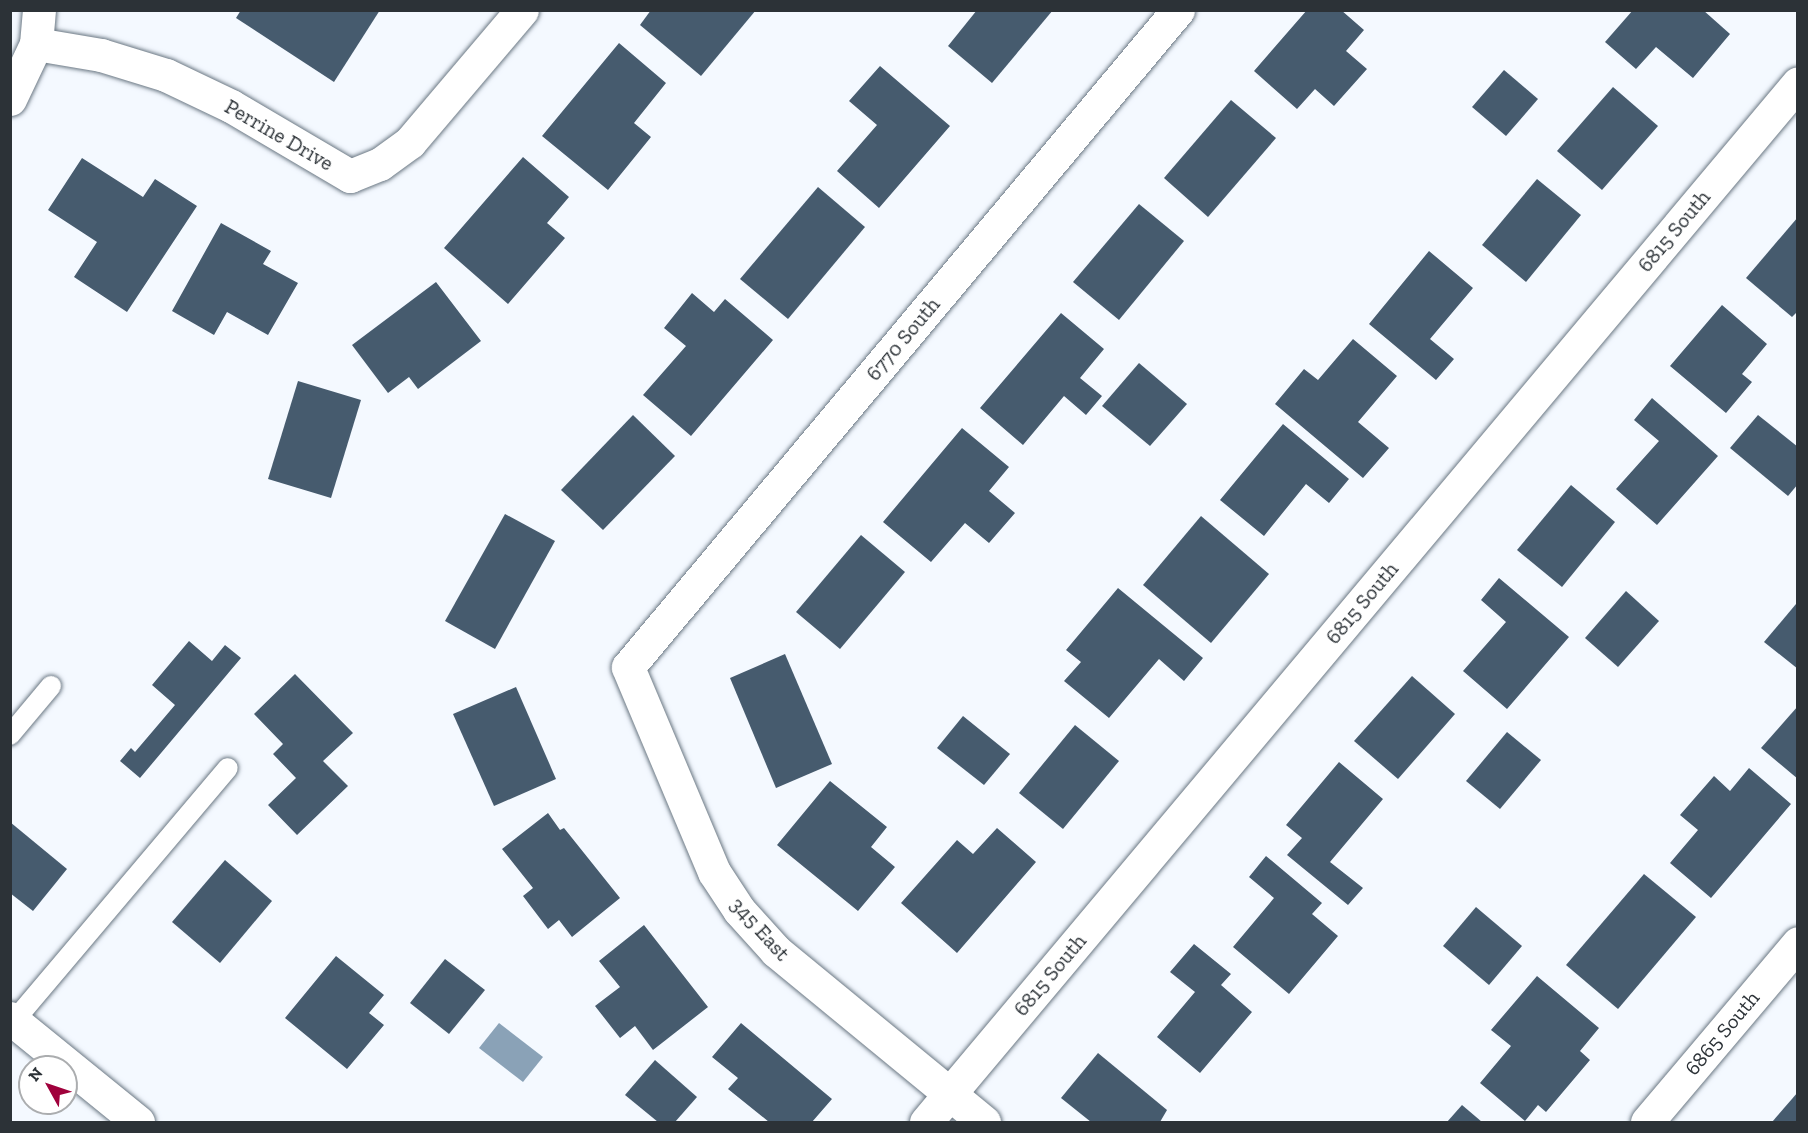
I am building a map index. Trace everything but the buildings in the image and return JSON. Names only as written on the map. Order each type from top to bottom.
[{"type":"street","points":[[10,99],[36,44],[39,10]]},
{"type":"street","name":"Perrine Drive","points":[[36,44],[101,55],[166,75],[231,106],[350,176],[380,164],[410,142],[522,10]]},
{"type":"street","name":"6770 South","points":[[628,667],[1178,10]]},
{"type":"street","name":"6815 South","points":[[926,1122],[1797,83]]},
{"type":"street","name":"345 East","points":[[628,667],[714,872],[739,910],[776,951],[984,1122]]},
{"type":"street","name":"6865 South","points":[[1647,1122],[1797,943]]},
{"type":"street","points":[[12,1020],[138,1122]]},
{"type":"lane","points":[[10,735],[51,686]]},
{"type":"lane","points":[[12,1020],[228,768]]},
{"type":"water","points":[[499,1023],[543,1057],[523,1082],[479,1048]]}]
